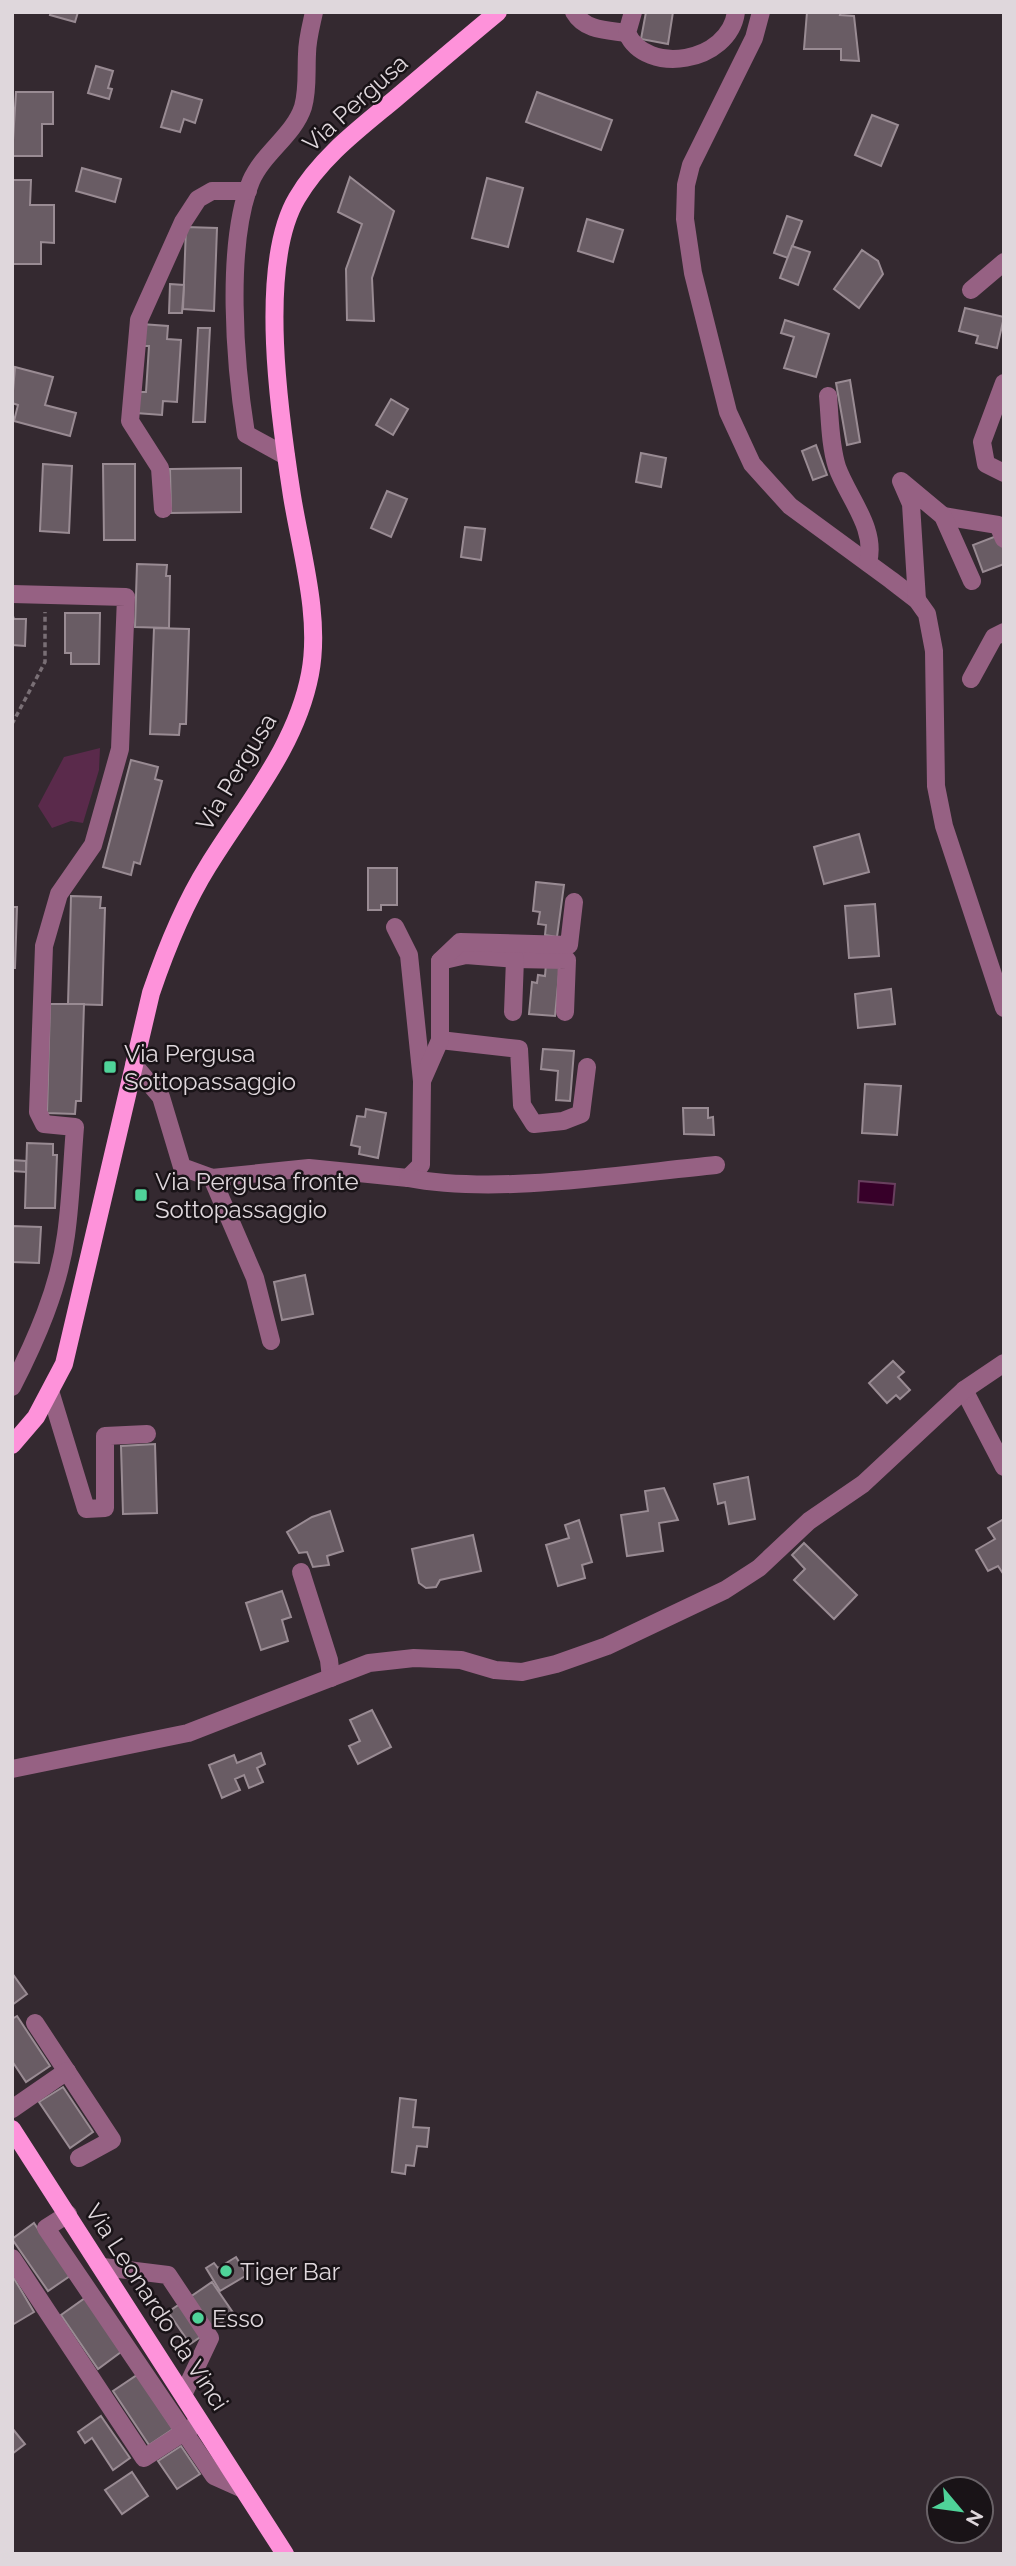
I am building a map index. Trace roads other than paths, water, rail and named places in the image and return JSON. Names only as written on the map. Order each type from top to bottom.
[{"type":"main road","name":"Via Pergusa","points":[[12,1445],[51,1394],[64,1364],[92,1256],[151,993],[172,936],[208,866],[285,745],[302,704],[310,673],[312,619],[286,456],[275,325],[275,260],[295,200],[314,172],[342,142],[498,12]]},
{"type":"main road","name":"Via Leonardo da Vinci","points":[[12,2129],[285,2554]]},
{"type":"street","points":[[286,456],[246,434],[238,385],[237,268],[241,212],[257,167],[302,110],[307,79],[306,52],[314,12]]},
{"type":"street","points":[[574,12],[584,24],[627,33]]},
{"type":"street","points":[[633,12],[627,33],[631,41],[649,53],[686,58],[704,55],[727,36],[736,12]]},
{"type":"street","points":[[761,12],[754,38],[688,175],[685,219],[693,273],[728,412],[752,464],[790,506],[917,600],[927,614],[932,632],[936,786],[944,826],[1004,1008]]},
{"type":"street","points":[[163,509],[160,468],[130,421],[139,320],[183,222],[198,199],[212,191],[248,191]]},
{"type":"street","points":[[971,290],[1004,262]]},
{"type":"street","points":[[1004,383],[982,442],[986,464],[1004,473]]},
{"type":"street","points":[[828,396],[837,466],[869,534],[872,549],[868,563]]},
{"type":"street","points":[[917,600],[911,504],[901,481],[943,516],[972,581]]},
{"type":"street","points":[[943,516],[998,525],[1004,539]]},
{"type":"street","points":[[12,594],[126,597],[120,749],[93,845],[59,894],[44,946],[38,1112],[44,1124],[75,1127],[66,1235],[59,1270],[34,1345],[12,1387]]},
{"type":"street","points":[[971,679],[994,636],[1004,632]]},
{"type":"street","points":[[422,1081],[440,1040],[440,961],[460,942],[569,946],[574,902]]},
{"type":"street","points":[[395,927],[409,955],[422,1081],[421,1165],[408,1178]]},
{"type":"street","points":[[440,961],[466,955],[567,960],[565,1013]]},
{"type":"street","points":[[513,1012],[515,959]]},
{"type":"street","points":[[440,1040],[519,1049],[522,1105],[534,1124],[563,1121],[581,1114],[587,1067]]},
{"type":"street","points":[[134,1065],[160,1097],[182,1167],[212,1178],[309,1168],[408,1178],[437,1184],[524,1182],[716,1165]]},
{"type":"street","points":[[212,1178],[256,1278],[271,1341]]},
{"type":"street","points":[[12,1769],[188,1733],[369,1663],[414,1658],[461,1660],[495,1670],[522,1672],[556,1664],[607,1646],[725,1590],[759,1568],[809,1521],[863,1484],[964,1390],[1004,1363]]},
{"type":"street","points":[[964,1390],[1004,1467]]},
{"type":"street","points":[[51,1394],[86,1509],[106,1508],[105,1436],[147,1434]]},
{"type":"street","points":[[301,1572],[329,1660],[331,1678]]},
{"type":"street","points":[[34,2023],[112,2140],[79,2158]]},
{"type":"street","points":[[12,2109],[67,2071]]},
{"type":"street","points":[[68,2214],[46,2228],[214,2476],[243,2489]]},
{"type":"street","points":[[12,2258],[144,2458],[201,2421]]},
{"type":"street","points":[[103,2267],[168,2275],[210,2338],[184,2393]]},
{"type":"place","name":"Via Pergusa Sottopassaggio","points":[[110,1067]]},
{"type":"place","name":"Via Pergusa fronte Sottopassaggio","points":[[141,1195]]},
{"type":"place","name":"Tiger Bar","points":[[226,2271]]},
{"type":"place","name":"Esso","points":[[198,2318]]}]
